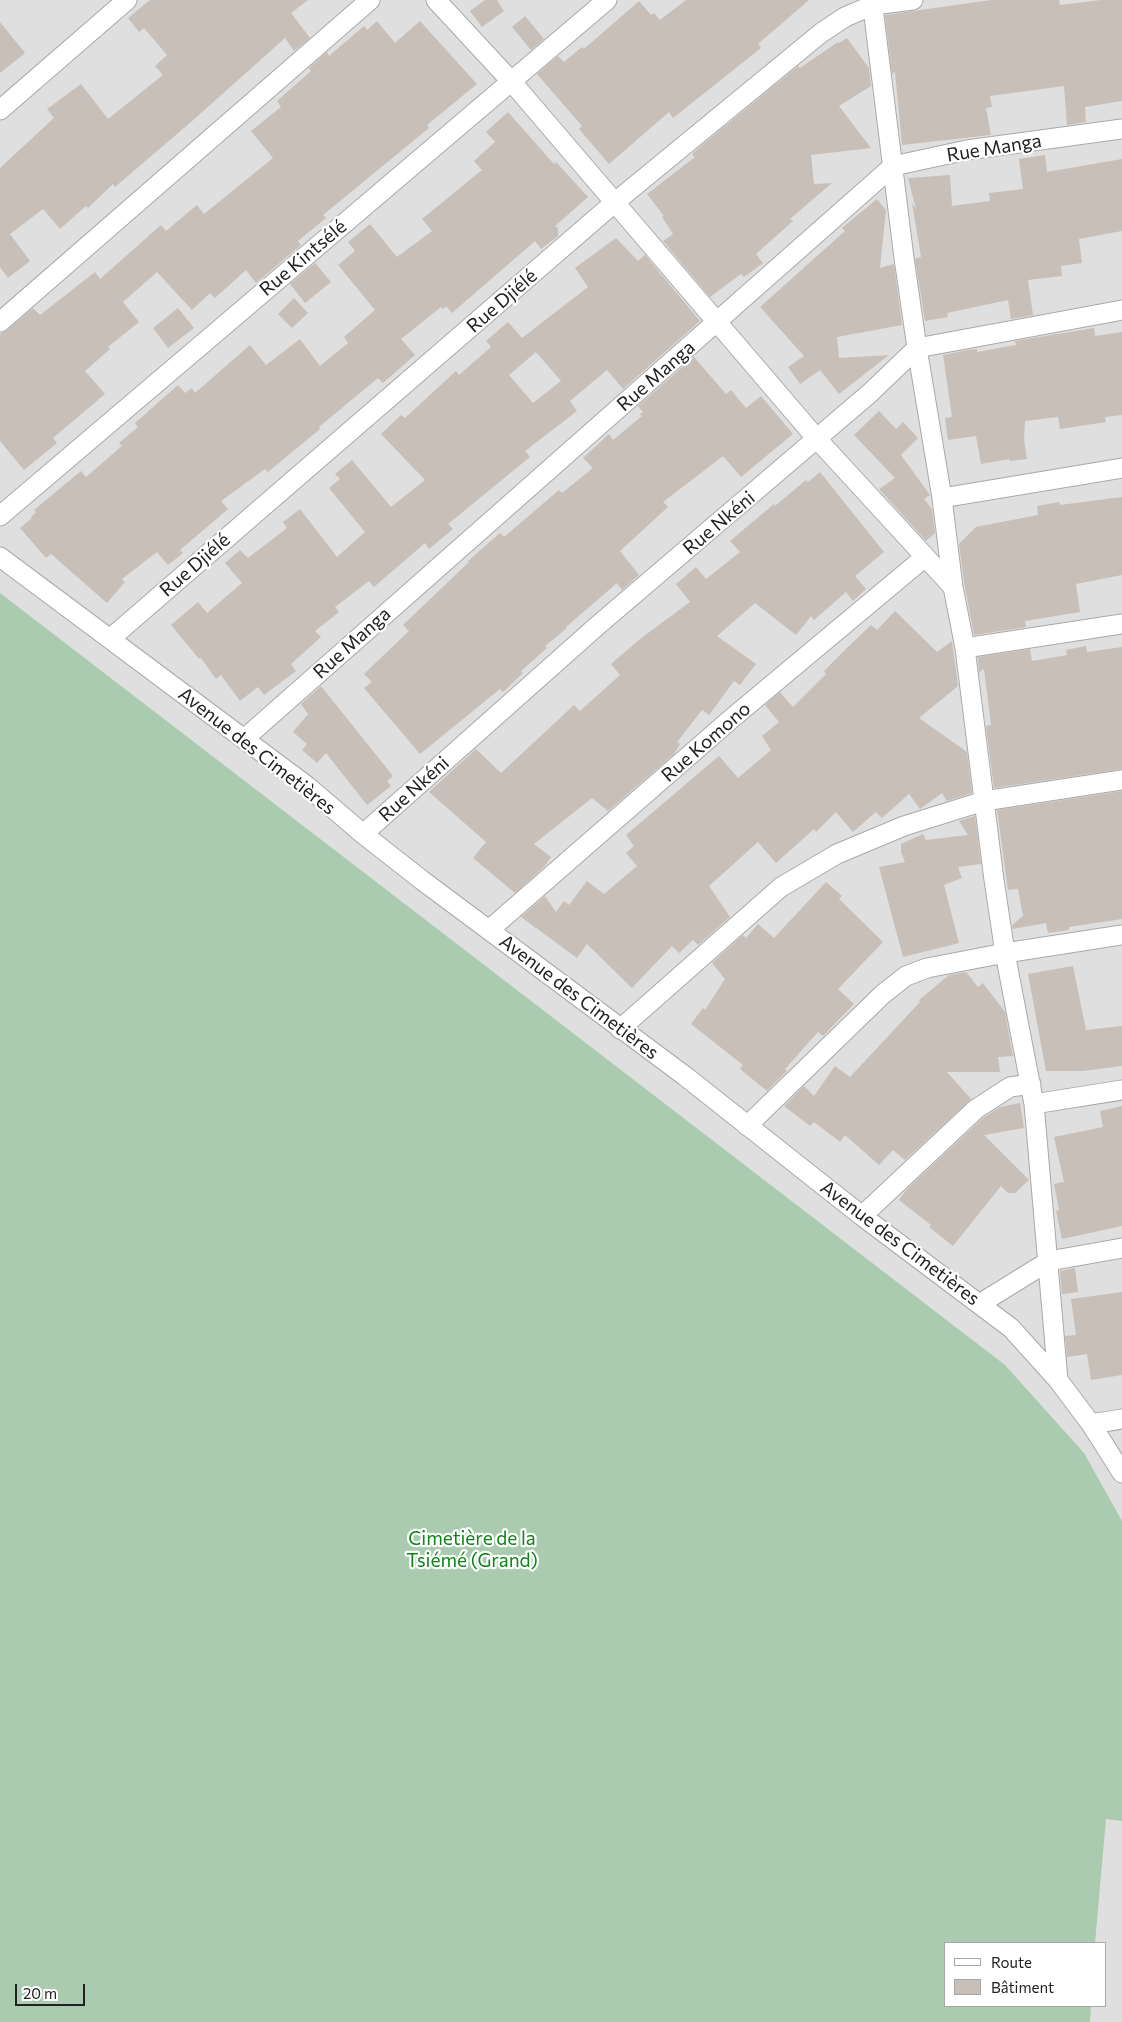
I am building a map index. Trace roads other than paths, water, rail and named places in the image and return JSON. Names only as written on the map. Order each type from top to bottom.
[{"type":"street","points":[[0,110],[127,0]]},
{"type":"street","points":[[0,322],[370,0]]},
{"type":"street","points":[[436,0],[511,81],[817,439],[953,587]]},
{"type":"street","name":"Rue Kintsélé","points":[[0,516],[607,0]]},
{"type":"street","name":"Rue Djiélé","points":[[111,638],[614,203],[821,33],[845,16],[872,3],[913,0]]},
{"type":"street","points":[[872,3],[917,348],[942,498],[953,587],[965,648],[1005,953],[1034,1104],[1058,1380]]},
{"type":"street","name":"Rue Manga","points":[[244,739],[893,166],[967,150],[1122,129]]},
{"type":"street","points":[[917,348],[1122,310]]},
{"type":"street","name":"Rue Nkéni","points":[[363,834],[597,626],[870,393],[917,348]]},
{"type":"street","points":[[942,498],[1122,468]]},
{"type":"street","name":"Avenue des Cimetières","points":[[0,557],[307,786],[363,834],[684,1076],[862,1216],[981,1303],[1026,1342],[1058,1380],[1091,1424],[1122,1473]]},
{"type":"street","name":"Rue Komono","points":[[489,930],[731,719],[925,557]]},
{"type":"street","points":[[965,648],[1122,624]]},
{"type":"street","points":[[620,1029],[781,887],[837,854],[904,826],[984,801],[1122,780]]},
{"type":"street","points":[[747,1126],[883,994],[906,976],[927,968],[1005,953],[1122,935]]},
{"type":"street","points":[[862,1216],[976,1108],[1010,1087],[1031,1084]]},
{"type":"street","points":[[1034,1104],[1122,1090]]},
{"type":"street","points":[[981,1303],[1049,1261],[1122,1248]]},
{"type":"street","points":[[1091,1424],[1122,1419]]},
{"type":"park label","name":"Cimetière de la Tsiémé (Grand)","points":[[472,1550]]}]
